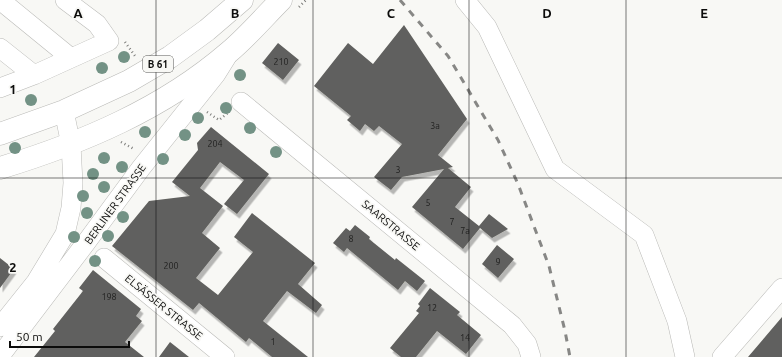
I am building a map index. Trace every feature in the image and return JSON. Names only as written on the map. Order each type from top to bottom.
[{"type":"main road","name":"B 61","points":[[0,134],[64,111],[129,81],[170,57],[207,30],[242,0]]},
{"type":"main road","name":"BERLINER STRASSE","points":[[0,168],[71,145],[132,117],[181,88],[208,70],[231,51],[280,0]]},
{"type":"street","points":[[0,0],[70,58]]},
{"type":"street","points":[[0,88],[34,75],[109,40],[98,24],[65,0]]},
{"type":"street","points":[[465,0],[487,27],[555,169],[644,235],[677,321],[685,357]]},
{"type":"street","points":[[0,48],[34,75]]},
{"type":"street","name":"BERLINER STRASSE","points":[[0,356],[141,168],[216,74],[231,51]]},
{"type":"street","name":"SAARSTRASSE","points":[[241,102],[512,325],[528,344],[531,357]]},
{"type":"street","points":[[0,327],[36,282],[65,234],[72,202],[73,183],[71,145],[64,111]]},
{"type":"street","name":"ELSÄSSER STRASSE","points":[[104,258],[224,357]]},
{"type":"street","points":[[722,357],[782,288]]},
{"type":"path","points":[[202,108],[219,120],[241,102]]},
{"type":"building","points":[[404,25],[467,119],[438,155],[453,167],[448,168],[471,187],[455,207],[479,226],[489,214],[508,229],[492,238],[480,228],[463,249],[412,207],[444,169],[402,177],[391,190],[374,177],[402,144],[379,126],[374,131],[365,124],[360,131],[347,120],[351,116],[314,86],[348,43],[373,64]]},
{"type":"building","points":[[278,43],[299,60],[283,80],[262,63]]},
{"type":"building","points":[[211,127],[269,174],[237,214],[224,204],[244,180],[220,162],[200,188],[223,206],[202,233],[220,248],[196,278],[218,295],[253,252],[234,237],[252,213],[315,263],[298,284],[322,305],[316,313],[287,291],[263,321],[308,357],[272,357],[249,338],[246,342],[199,303],[193,310],[112,246],[149,201],[190,196],[172,182],[198,150],[197,143]]},
{"type":"building","points":[[355,225],[370,237],[369,239],[395,260],[396,258],[425,281],[417,291],[405,281],[398,290],[347,248],[344,252],[333,243],[346,228],[350,231]]},
{"type":"building","points":[[497,245],[514,259],[498,278],[482,264]]},
{"type":"building","points":[[0,258],[14,269],[0,288]]},
{"type":"building","points":[[93,270],[141,309],[136,316],[142,321],[125,342],[144,357],[34,357],[55,331],[53,329],[83,291],[79,288]]},
{"type":"building","points":[[430,288],[460,312],[457,315],[481,335],[466,354],[437,331],[416,357],[401,357],[390,348],[419,313],[416,311],[420,306],[418,304]]},
{"type":"building","points":[[782,317],[782,357],[748,357]]},
{"type":"building","points":[[170,342],[189,357],[159,357]]},
{"type":"railway","points":[[400,0],[448,56],[498,140],[518,184],[549,266],[570,357]]}]
